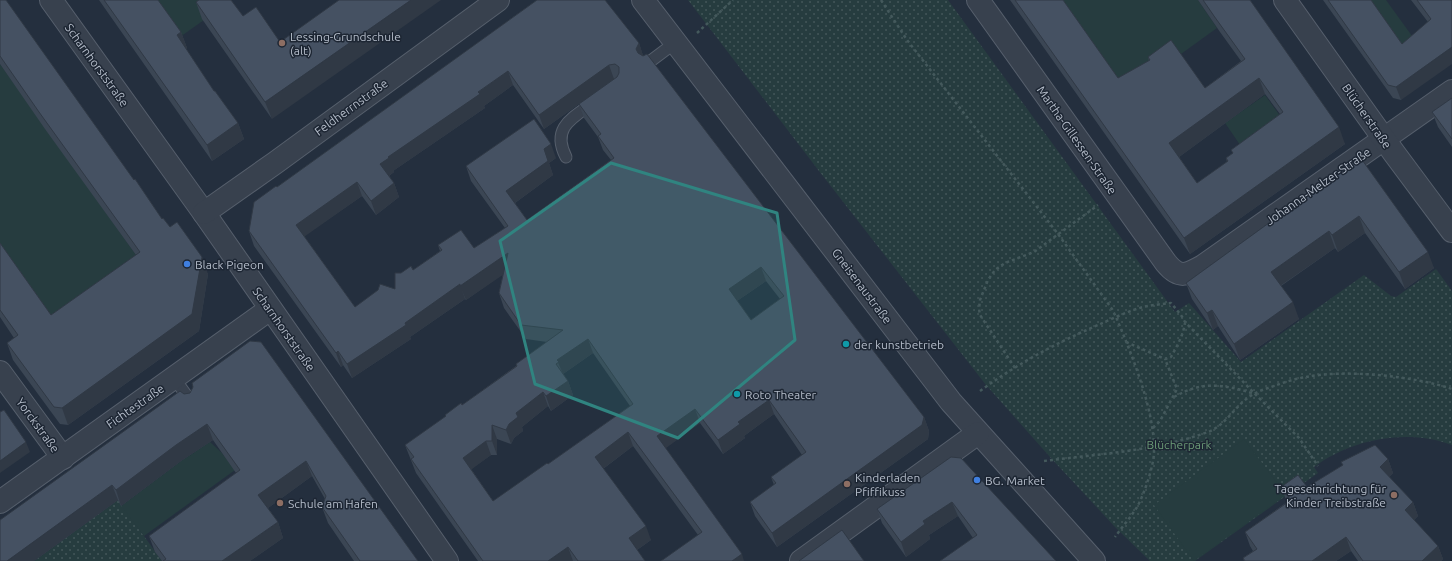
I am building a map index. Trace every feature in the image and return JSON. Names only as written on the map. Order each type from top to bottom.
[{"type":"street","name":"Scharnhorststraße","points":[[51,0],[204,213],[447,561]]},
{"type":"street","name":"Feldherrnstraße","points":[[204,213],[498,0]]},
{"type":"street","name":"Gneisenaustraße","points":[[643,0],[951,402],[1094,561]]},
{"type":"street","name":"Martha-Gillessen-Straße","points":[[978,0],[1166,264],[1173,271],[1181,274]]},
{"type":"street","name":"Blücherstraße","points":[[1285,0],[1384,140],[1452,231]]},
{"type":"street","name":"Johanna-Melzer-Straße","points":[[1181,274],[1189,274],[1203,266],[1452,91]]},
{"type":"street","name":"Fichtestraße","points":[[0,502],[270,309]]},
{"type":"street","name":"Yorckstraße","points":[[0,372],[63,458]]},
{"type":"street","points":[[800,561],[978,433]]},
{"type":"lane","points":[[648,63],[677,44]]},
{"type":"lane","points":[[566,156],[560,143],[562,130],[573,117],[602,97]]},
{"type":"lane","points":[[174,378],[192,403]]},
{"type":"path","points":[[881,0],[907,40],[1058,234],[1112,309],[1116,317],[1139,378],[1153,428],[1154,453],[1146,485],[1137,506],[1115,537]]},
{"type":"path","points":[[677,44],[702,30],[732,1]]},
{"type":"path","points":[[1015,368],[980,315],[980,300],[988,280],[995,270],[1005,263],[1034,252],[1099,204]]},
{"type":"path","points":[[980,391],[1050,347],[1116,317],[1143,307],[1170,303],[1185,322],[1254,394],[1299,438],[1318,466]]},
{"type":"path","points":[[1126,342],[1164,359],[1171,357],[1183,335],[1185,322]]},
{"type":"path","points":[[1153,428],[1160,421],[1177,389],[1164,359]]},
{"type":"path","points":[[1044,461],[1154,447],[1209,432],[1234,412],[1243,401],[1254,394],[1306,377],[1338,374],[1386,376],[1435,384],[1451,389]]},
{"type":"path","points":[[1174,397],[1184,391],[1210,385],[1223,386],[1254,394]]},
{"type":"highlighted area","points":[[611,163],[777,213],[795,340],[678,438],[535,384],[500,241]]},
{"type":"green space","points":[[154,0],[226,0],[228,3],[180,37]]},
{"type":"green space","name":"Blücherpark","points":[[688,0],[948,0],[1175,312],[1189,303],[1241,362],[1364,275],[1391,296],[1396,297],[1436,269],[1452,291],[1452,445],[1417,437],[1399,437],[1362,443],[1345,449],[1314,467],[1318,473],[1195,561],[1150,561],[1115,527],[986,385]]},
{"type":"green space","points":[[1058,0],[1198,0],[1217,28],[1127,93]]},
{"type":"green space","points":[[1366,0],[1386,0],[1420,47],[1402,58]]},
{"type":"green space","points":[[0,64],[146,269],[57,331],[0,251]]},
{"type":"green space","points":[[1265,95],[1294,135],[1249,158],[1225,123]]},
{"type":"green space","points":[[1244,439],[1286,495],[1194,561],[1154,505]]},
{"type":"green space","points":[[210,442],[222,453],[235,470],[144,536],[121,506],[181,461]]},
{"type":"green space","points":[[118,500],[162,561],[34,561]]},
{"type":"building","points":[[0,0],[6,0],[134,180],[135,179],[162,219],[163,218],[170,227],[177,222],[202,257],[192,314],[62,408],[54,407],[7,343],[18,335],[0,310],[0,243],[51,315],[140,252],[0,56]]},
{"type":"building","points":[[104,0],[158,0],[181,32],[177,35],[214,91],[238,123],[207,145]]},
{"type":"building","points":[[199,0],[231,0],[243,16],[256,7],[280,42],[339,0],[411,0],[265,102],[196,2]]},
{"type":"building","points":[[537,0],[605,0],[639,43],[636,49],[638,53],[643,56],[647,54],[924,417],[922,425],[772,533],[750,502],[776,483],[771,477],[806,452],[769,400],[738,422],[740,424],[718,440],[695,409],[657,436],[742,554],[732,561],[661,561],[702,532],[628,432],[595,457],[646,526],[629,538],[645,561],[578,561],[568,547],[548,561],[483,561],[411,459],[414,457],[405,445],[446,416],[445,415],[461,403],[462,405],[517,366],[516,364],[563,330],[521,325],[499,293],[508,253],[460,286],[460,284],[405,323],[406,325],[347,364],[338,351],[336,353],[249,231],[254,202],[276,186],[277,187]],"holes":[[[615,64],[619,67],[617,77],[579,104],[601,134],[598,136],[614,158],[527,220],[506,191],[548,161],[544,149],[551,144],[534,119],[466,166],[508,226],[474,248],[461,230],[438,245],[442,250],[413,270],[411,266],[401,273],[395,273],[395,289],[380,284],[378,290],[355,307],[296,225],[357,182],[371,201],[394,183],[380,164],[480,94],[478,92],[508,71],[539,115],[609,65]],[[761,267],[784,296],[751,320],[729,289]],[[588,339],[633,404],[493,501],[463,458],[486,441],[492,441],[492,425],[506,430],[509,424],[518,417],[516,413],[543,392],[546,396],[568,381],[556,364],[559,362],[557,360]]]},
{"type":"building","points":[[1015,0],[1063,0],[1118,78],[1150,60],[1148,57],[1171,40],[1205,88],[1245,59],[1203,0],[1250,0],[1339,127],[1184,238]],"holes":[[[1259,78],[1283,112],[1231,150],[1233,153],[1226,158],[1228,161],[1197,183],[1169,143]]]},
{"type":"building","points":[[1328,0],[1371,0],[1402,44],[1431,19],[1417,0],[1452,0],[1452,47],[1396,87],[1388,85]]},
{"type":"building","points":[[1452,98],[1452,139],[1432,112]]},
{"type":"building","points":[[1360,157],[1428,252],[1399,272],[1359,216],[1332,235],[1329,231],[1271,272],[1293,302],[1234,344],[1212,310],[1207,313],[1186,283]]},
{"type":"building","points":[[250,341],[261,342],[418,561],[360,561],[322,507],[326,496],[306,461],[258,495],[278,522],[222,561],[163,561],[166,559],[149,536],[240,470],[207,424],[176,445],[116,490],[112,485],[7,561],[0,561],[0,520],[180,391],[184,394],[190,393],[193,387],[192,383]]},
{"type":"building","points":[[4,410],[26,442],[0,461],[0,412]]},
{"type":"building","points":[[1375,445],[1388,459],[1380,467],[1413,502],[1405,510],[1438,546],[1422,561],[1363,561],[1346,537],[1312,561],[1245,561],[1243,558],[1257,549],[1245,532],[1291,500],[1281,487],[1298,475],[1307,487],[1343,465],[1341,462]]},
{"type":"building","points":[[951,457],[961,458],[1056,561],[940,561],[977,535],[952,502],[923,521],[925,524],[901,542],[877,509]]},
{"type":"building","points":[[842,530],[864,561],[799,561]]},
{"type":"place","name":"Lessing-Grundschule (alt)","points":[[282,43]]},
{"type":"place","name":"Black Pigeon","points":[[187,264]]},
{"type":"place","name":"der kunstbetrieb","points":[[846,344]]},
{"type":"place","name":"Roto Theater","points":[[737,394]]},
{"type":"place","name":"BG. Market","points":[[977,480]]},
{"type":"place","name":"Kinderladen Pfiffikuss","points":[[847,484]]},
{"type":"place","name":"Tageseinrichtung für Kinder Treibstraße","points":[[1394,495]]},
{"type":"place","name":"Schule am Hafen","points":[[280,503]]}]
